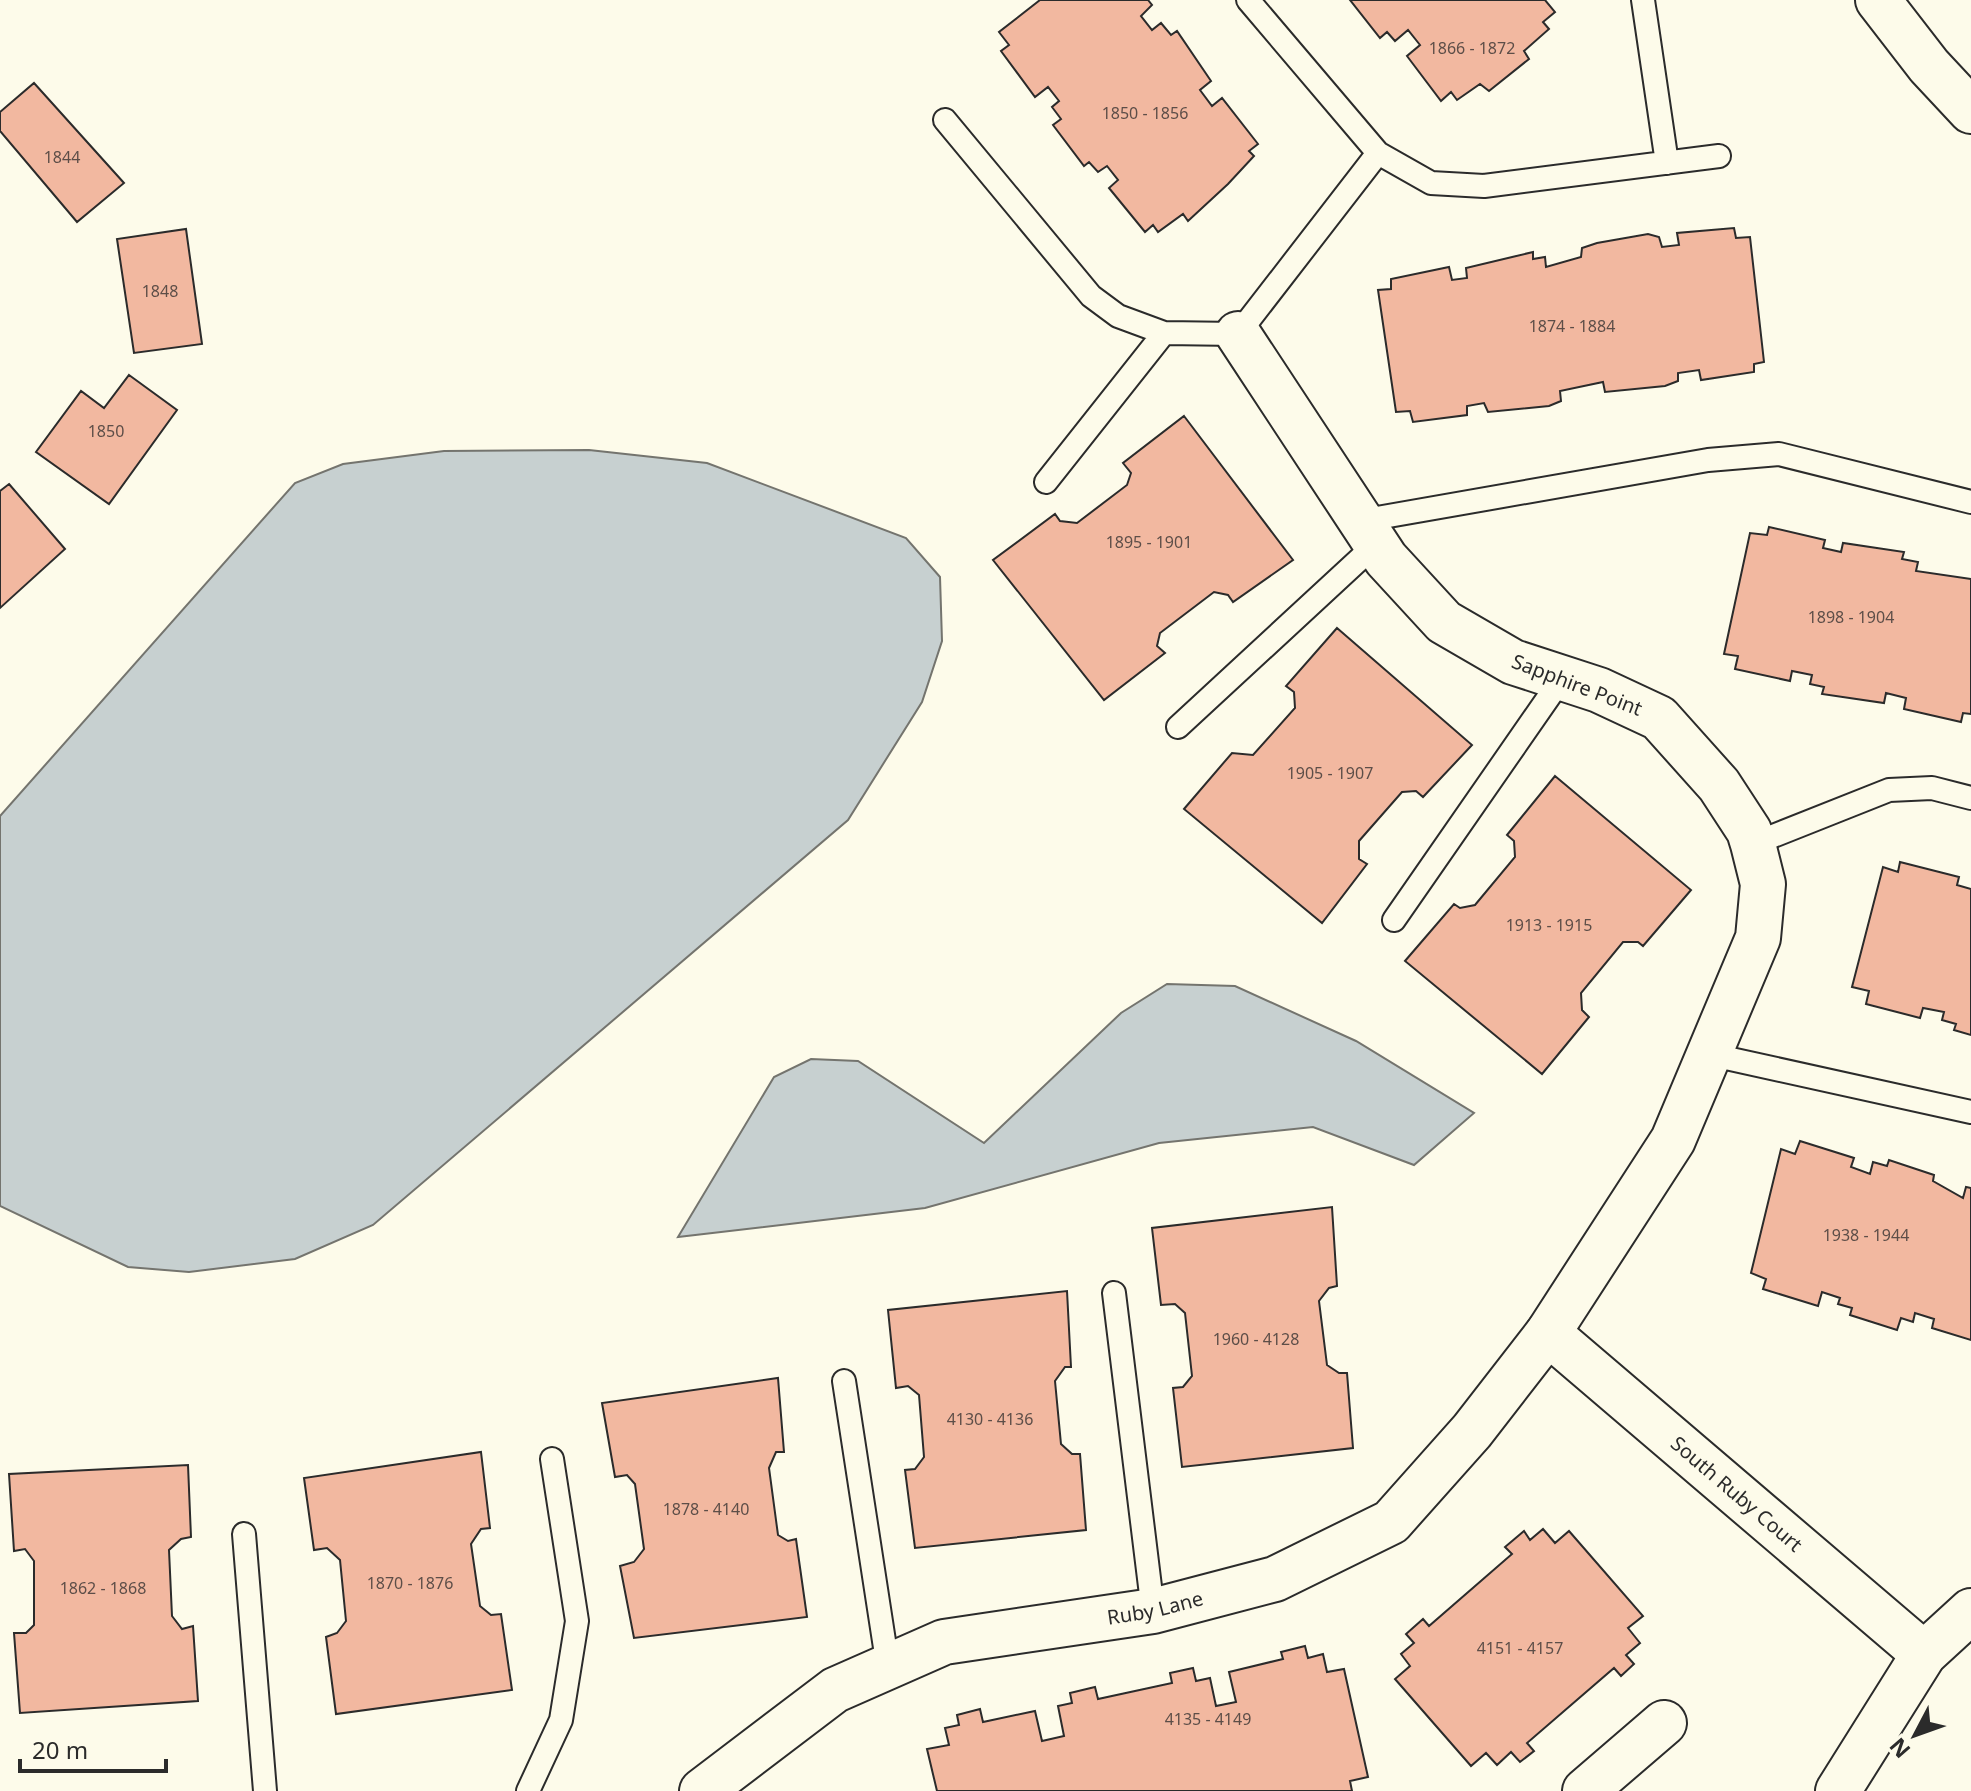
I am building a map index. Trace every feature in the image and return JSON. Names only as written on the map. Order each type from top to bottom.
[{"type":"street","points":[[1878,0],[1929,66],[1971,111]]},
{"type":"street","name":"Sapphire Point","points":[[1238,334],[1386,559],[1444,622],[1513,662],[1599,690],[1659,718],[1719,785],[1749,831],[1763,884],[1758,938],[1673,1140],[1548,1333]]},
{"type":"street","name":"Ruby Lane","points":[[725,1785],[835,1690],[944,1642],[1153,1611],[1275,1579],[1391,1522],[1472,1431],[1548,1333]]},
{"type":"street","name":"South Ruby Court","points":[[1548,1333],[1924,1654]]},
{"type":"street","points":[[1838,1791],[1924,1654],[1971,1611]]},
{"type":"street","points":[[1585,1791],[1664,1723]]},
{"type":"lane","points":[[1248,0],[1378,153],[1431,183],[1484,186],[1719,156]]},
{"type":"lane","points":[[1643,0],[1667,163]]},
{"type":"lane","points":[[945,120],[1091,296],[1118,316],[1164,333],[1238,334],[1378,153]]},
{"type":"lane","points":[[1046,482],[1164,333]]},
{"type":"lane","points":[[1178,727],[1368,532],[1708,460],[1779,454],[1971,502]]},
{"type":"lane","points":[[1394,920],[1562,678]]},
{"type":"lane","points":[[1753,844],[1889,790],[1932,788],[1971,798]]},
{"type":"lane","points":[[1708,1054],[1971,1112]]},
{"type":"lane","points":[[1114,1293],[1153,1611]]},
{"type":"lane","points":[[844,1381],[888,1667]]},
{"type":"lane","points":[[528,1791],[561,1720],[577,1621],[552,1459]]},
{"type":"lane","points":[[244,1534],[265,1791]]},
{"type":"shaded area","points":[[589,450],[707,463],[906,538],[940,577],[942,641],[922,702],[848,820],[373,1225],[295,1259],[189,1272],[128,1267],[0,1206],[0,816],[295,483],[343,464],[444,451]]},
{"type":"shaded area","points":[[1167,984],[1235,986],[1356,1041],[1474,1113],[1414,1165],[1313,1127],[1159,1143],[925,1208],[678,1237],[774,1077],[811,1059],[858,1061],[984,1143],[1121,1013]]},
{"type":"building","points":[[1040,0],[1148,0],[1152,5],[1141,16],[1152,30],[1161,23],[1171,35],[1177,31],[1211,81],[1200,90],[1212,106],[1222,98],[1258,144],[1249,151],[1254,156],[1188,221],[1183,214],[1158,232],[1153,225],[1145,232],[1109,188],[1118,180],[1107,166],[1098,172],[1089,162],[1084,166],[1053,125],[1061,119],[1052,107],[1059,101],[1048,87],[1035,97],[1001,51],[1009,45],[999,32]]},
{"type":"building","points":[[1350,0],[1545,0],[1555,12],[1543,22],[1549,29],[1524,51],[1529,59],[1489,91],[1480,84],[1457,100],[1451,92],[1441,101],[1407,56],[1420,45],[1408,30],[1395,41],[1387,32],[1380,38]]},
{"type":"building","points":[[34,83],[124,183],[77,222],[0,131],[0,112]]},
{"type":"building","points":[[1734,228],[1736,238],[1750,237],[1764,362],[1754,364],[1754,372],[1701,380],[1699,370],[1678,373],[1678,381],[1665,386],[1605,392],[1603,382],[1560,391],[1561,401],[1549,406],[1488,412],[1484,403],[1467,406],[1467,415],[1413,422],[1410,411],[1396,412],[1378,290],[1391,289],[1391,279],[1449,267],[1452,280],[1467,278],[1466,268],[1533,252],[1533,259],[1545,257],[1546,267],[1581,257],[1582,248],[1597,243],[1648,234],[1659,237],[1662,247],[1679,245],[1677,233]]},
{"type":"building","points":[[186,229],[202,344],[134,353],[117,239]]},
{"type":"building","points":[[129,375],[177,410],[109,504],[36,452],[81,391],[104,408]]},
{"type":"building","points":[[1184,416],[1293,560],[1233,602],[1228,595],[1214,592],[1160,633],[1157,646],[1165,653],[1104,700],[993,560],[1055,514],[1060,521],[1077,523],[1127,485],[1131,473],[1123,463]]},
{"type":"building","points":[[9,484],[65,549],[0,608],[0,491]]},
{"type":"building","points":[[1769,527],[1825,540],[1823,548],[1841,552],[1843,543],[1904,552],[1902,559],[1918,562],[1916,571],[1971,579],[1971,714],[1963,713],[1961,722],[1904,709],[1906,698],[1886,693],[1884,703],[1822,694],[1824,687],[1810,684],[1812,675],[1792,671],[1790,681],[1735,669],[1738,656],[1724,654],[1750,533],[1767,535]]},
{"type":"building","points":[[1337,628],[1472,745],[1423,797],[1416,791],[1402,792],[1359,841],[1359,859],[1367,864],[1322,923],[1184,809],[1232,753],[1253,755],[1295,708],[1294,692],[1286,686]]},
{"type":"building","points":[[1555,776],[1691,890],[1643,946],[1638,942],[1623,942],[1581,993],[1582,1010],[1589,1017],[1542,1074],[1405,961],[1454,904],[1460,908],[1475,905],[1515,857],[1514,841],[1507,835]]},
{"type":"building","points":[[1900,862],[1959,877],[1957,885],[1971,889],[1971,1035],[1954,1030],[1956,1024],[1942,1020],[1944,1012],[1923,1008],[1920,1018],[1866,1004],[1869,991],[1852,987],[1883,867],[1898,872]]},
{"type":"building","points":[[1800,1141],[1854,1158],[1851,1167],[1870,1174],[1873,1162],[1887,1166],[1889,1160],[1934,1175],[1933,1181],[1963,1198],[1966,1187],[1971,1188],[1971,1340],[1932,1328],[1934,1319],[1915,1313],[1913,1322],[1901,1318],[1897,1330],[1850,1315],[1852,1308],[1838,1304],[1840,1298],[1822,1292],[1818,1306],[1763,1289],[1766,1279],[1751,1273],[1781,1149],[1795,1154]]},
{"type":"building","points":[[1332,1207],[1337,1286],[1329,1288],[1319,1301],[1327,1365],[1339,1373],[1347,1373],[1353,1448],[1182,1467],[1173,1388],[1183,1387],[1192,1376],[1185,1313],[1175,1304],[1161,1305],[1152,1228]]},
{"type":"building","points":[[1067,1291],[1071,1367],[1065,1367],[1055,1381],[1061,1444],[1072,1454],[1080,1454],[1086,1530],[915,1548],[905,1470],[915,1469],[924,1457],[919,1395],[908,1386],[896,1388],[888,1310]]},
{"type":"building","points":[[778,1378],[784,1452],[776,1452],[769,1468],[778,1535],[788,1541],[796,1539],[807,1617],[634,1638],[620,1566],[634,1562],[644,1549],[635,1484],[627,1475],[615,1477],[602,1403]]},
{"type":"building","points":[[481,1452],[490,1528],[481,1529],[471,1544],[480,1606],[491,1615],[501,1614],[512,1690],[336,1714],[326,1637],[337,1633],[346,1621],[340,1560],[327,1548],[314,1550],[304,1478]]},
{"type":"building","points":[[188,1465],[191,1537],[181,1539],[169,1550],[172,1616],[182,1629],[193,1626],[198,1701],[20,1713],[14,1633],[26,1633],[34,1625],[34,1561],[25,1549],[14,1551],[9,1474]]},
{"type":"building","points":[[1543,1529],[1555,1543],[1569,1531],[1643,1616],[1628,1628],[1640,1643],[1626,1655],[1634,1664],[1621,1676],[1614,1668],[1527,1743],[1534,1751],[1520,1762],[1511,1752],[1497,1765],[1486,1753],[1471,1766],[1395,1679],[1410,1666],[1401,1654],[1414,1643],[1406,1634],[1423,1619],[1429,1626],[1512,1554],[1505,1547],[1524,1531],[1530,1540]]},
{"type":"building","points":[[1305,1646],[1308,1658],[1323,1654],[1327,1672],[1344,1669],[1368,1777],[1350,1781],[1352,1791],[937,1791],[927,1749],[949,1745],[945,1728],[959,1725],[957,1715],[980,1709],[983,1722],[1035,1711],[1042,1741],[1064,1736],[1058,1706],[1072,1703],[1070,1693],[1095,1687],[1098,1699],[1172,1683],[1170,1673],[1193,1668],[1196,1681],[1210,1678],[1216,1706],[1236,1702],[1229,1672],[1283,1659],[1281,1652]]}]
